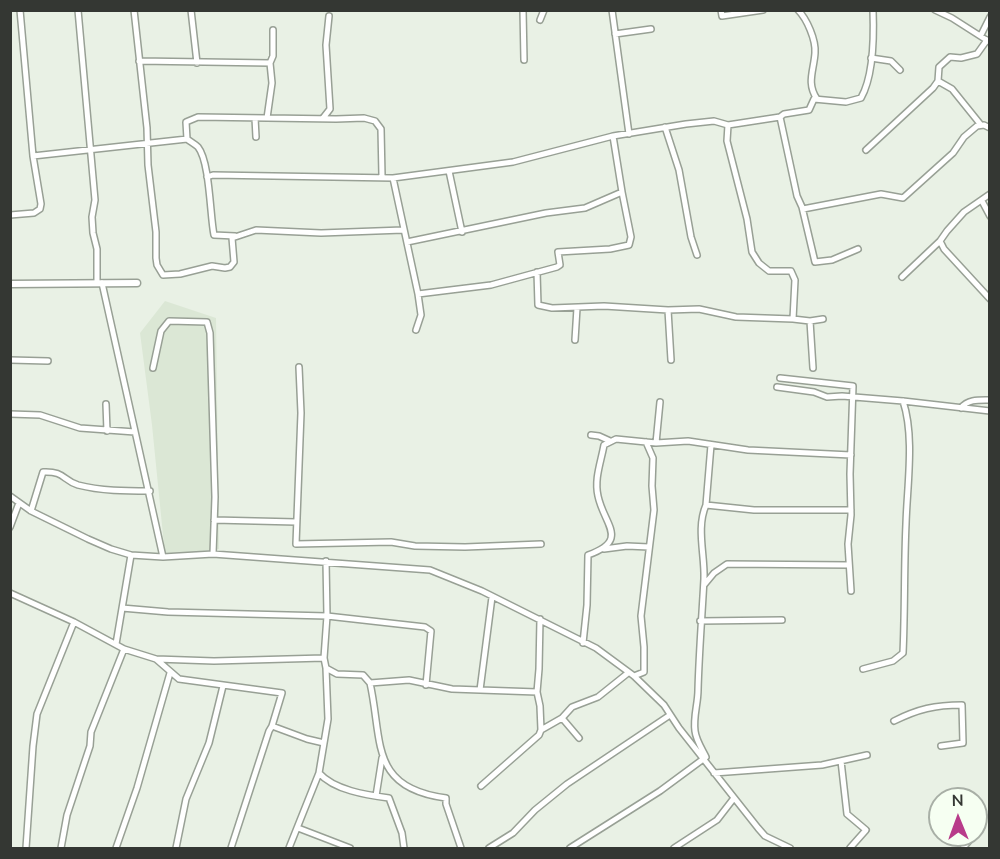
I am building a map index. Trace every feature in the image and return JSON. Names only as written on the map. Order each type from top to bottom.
[{"type":"street","points":[[10,215],[31,213],[40,209],[41,204],[33,156],[20,10]]},
{"type":"street","points":[[78,10],[95,200],[92,218],[99,283],[150,491],[163,557]]},
{"type":"street","points":[[134,10],[148,143],[157,265],[163,275],[180,274],[212,266],[230,267],[234,262],[231,240],[236,236]]},
{"type":"street","points":[[191,10],[197,63]]},
{"type":"street","points":[[523,10],[524,60]]},
{"type":"street","points":[[540,20],[544,10]]},
{"type":"street","points":[[612,10],[629,134]]},
{"type":"street","points":[[721,10],[722,16],[728,16],[763,10]]},
{"type":"street","points":[[798,10],[804,16],[816,51],[811,86],[817,99]]},
{"type":"street","points":[[207,177],[213,175],[299,178],[382,176],[393,178],[513,162],[613,136],[665,127],[714,121],[728,125],[780,117],[784,114],[809,110],[813,99],[846,102],[861,98],[865,92],[871,58],[873,10]]},
{"type":"street","points":[[866,150],[911,110],[938,81],[939,67],[950,57],[961,58],[977,54],[988,41],[935,10]]},
{"type":"street","points":[[323,118],[330,109],[326,45],[329,16]]},
{"type":"street","points":[[981,35],[990,17]]},
{"type":"street","points":[[615,34],[651,29]]},
{"type":"street","points":[[267,118],[272,83],[270,63],[273,56],[273,30]]},
{"type":"street","points":[[871,58],[891,61],[900,70]]},
{"type":"street","points":[[139,61],[270,63]]},
{"type":"street","points":[[938,81],[952,89],[981,125],[990,128]]},
{"type":"street","points":[[187,139],[187,120],[198,117],[364,118],[378,124],[381,129],[382,176]]},
{"type":"street","points":[[780,117],[815,262],[832,260],[858,249]]},
{"type":"street","points":[[255,118],[256,137]]},
{"type":"street","points":[[728,125],[727,141],[747,219],[752,252],[759,263],[769,271],[791,271],[795,280],[793,320]]},
{"type":"street","points":[[803,209],[881,194],[903,198],[953,153],[964,138],[981,125]]},
{"type":"street","points":[[665,127],[679,170],[691,237],[697,255]]},
{"type":"street","points":[[418,294],[491,285],[559,266],[558,252],[610,249],[629,245],[631,237],[613,136]]},
{"type":"street","points":[[33,156],[187,139],[199,149],[207,177],[214,235],[236,236],[256,230],[321,233],[403,230]]},
{"type":"street","points":[[449,171],[462,232]]},
{"type":"street","points":[[393,178],[418,294],[421,315],[416,330]]},
{"type":"street","points":[[407,242],[546,213],[585,208],[622,192]]},
{"type":"street","points":[[902,277],[940,241],[964,212],[990,194]]},
{"type":"street","points":[[982,201],[990,216]]},
{"type":"street","points":[[940,241],[944,249],[990,299]]},
{"type":"street","points":[[537,272],[538,305],[552,308],[604,306],[668,310],[699,309],[736,318],[810,321],[822,319]]},
{"type":"street","points":[[10,284],[137,283]]},
{"type":"street","points":[[575,340],[577,308]]},
{"type":"street","points":[[668,310],[671,360]]},
{"type":"street","points":[[153,368],[161,332],[169,321],[207,322],[210,333],[213,554]]},
{"type":"street","points":[[810,321],[813,368]]},
{"type":"street","points":[[10,360],[48,361]]},
{"type":"street","points":[[298,367],[301,412],[296,544],[391,542],[415,546],[465,547],[541,544]]},
{"type":"street","points":[[780,378],[853,386],[851,510],[848,544],[852,591]]},
{"type":"street","points":[[777,387],[814,392],[827,397],[903,401],[990,411]]},
{"type":"street","points":[[961,408],[974,400],[990,400]]},
{"type":"street","points":[[863,669],[893,662],[903,653],[909,473],[908,414],[903,401]]},
{"type":"street","points":[[656,443],[660,402]]},
{"type":"street","points":[[106,404],[107,431]]},
{"type":"street","points":[[10,414],[40,415],[73,427],[135,432]]},
{"type":"street","points":[[591,435],[610,441]]},
{"type":"street","points":[[604,549],[612,540],[612,529],[603,513],[598,495],[597,478],[604,445],[610,441],[616,439],[656,443],[688,441],[748,450],[851,455]]},
{"type":"street","points":[[634,676],[644,672],[641,616],[654,510],[653,458],[646,442]]},
{"type":"street","points":[[570,849],[660,791],[706,757],[695,734],[694,711],[698,694],[703,586],[702,514],[706,506],[711,445]]},
{"type":"street","points":[[32,511],[43,472],[57,471],[75,484],[129,491],[150,491]]},
{"type":"street","points":[[10,496],[32,511],[111,549],[131,555],[163,557],[213,554],[430,570],[482,591],[596,648],[634,676],[664,705],[714,773],[765,836],[790,849]]},
{"type":"street","points":[[10,527],[19,502]]},
{"type":"street","points":[[706,506],[754,510],[851,510]]},
{"type":"street","points":[[214,520],[296,522]]},
{"type":"street","points":[[583,643],[587,605],[588,555],[604,549],[627,546],[649,548]]},
{"type":"street","points":[[116,644],[131,555]]},
{"type":"street","points":[[289,849],[319,773],[328,719],[324,658],[327,616],[326,561]]},
{"type":"street","points":[[703,586],[714,573],[727,564],[849,565]]},
{"type":"street","points":[[10,593],[74,622],[124,649],[156,658],[214,661],[324,658]]},
{"type":"street","points":[[480,690],[492,597]]},
{"type":"street","points":[[122,608],[168,612],[327,616],[425,627],[431,631],[426,685]]},
{"type":"street","points":[[481,786],[490,776],[531,744],[541,730],[537,692],[540,619]]},
{"type":"street","points":[[700,621],[782,620]]},
{"type":"street","points":[[26,849],[37,714],[74,622]]},
{"type":"street","points":[[61,849],[67,815],[90,746],[91,732],[124,649]]},
{"type":"street","points":[[156,658],[179,679],[282,693],[231,849]]},
{"type":"street","points":[[326,668],[337,674],[363,675],[370,683],[382,758],[376,796]]},
{"type":"street","points":[[116,849],[170,673]]},
{"type":"street","points":[[541,730],[562,718],[572,707],[598,697],[628,673]]},
{"type":"street","points":[[370,683],[409,680],[452,689],[537,692]]},
{"type":"street","points":[[176,849],[186,799],[209,743],[223,686]]},
{"type":"street","points":[[894,721],[911,712],[934,705],[962,705],[963,743],[941,746]]},
{"type":"street","points":[[489,849],[513,833],[534,810],[567,784],[670,715]]},
{"type":"street","points":[[562,718],[579,738]]},
{"type":"street","points":[[272,726],[324,743]]},
{"type":"street","points":[[683,732],[695,734]]},
{"type":"street","points":[[714,773],[822,765],[867,755]]},
{"type":"street","points":[[382,758],[388,768],[409,787],[428,796],[446,798],[461,849]]},
{"type":"street","points":[[841,761],[847,814],[866,830],[850,849]]},
{"type":"street","points":[[319,773],[325,780]]},
{"type":"street","points":[[316,779],[363,794],[389,798],[402,833],[404,849]]},
{"type":"street","points":[[674,849],[717,820],[734,798]]},
{"type":"street","points":[[298,828],[350,849]]},
{"type":"shaded area","points":[[165,301],[216,318],[219,549],[165,555],[140,333]]}]
